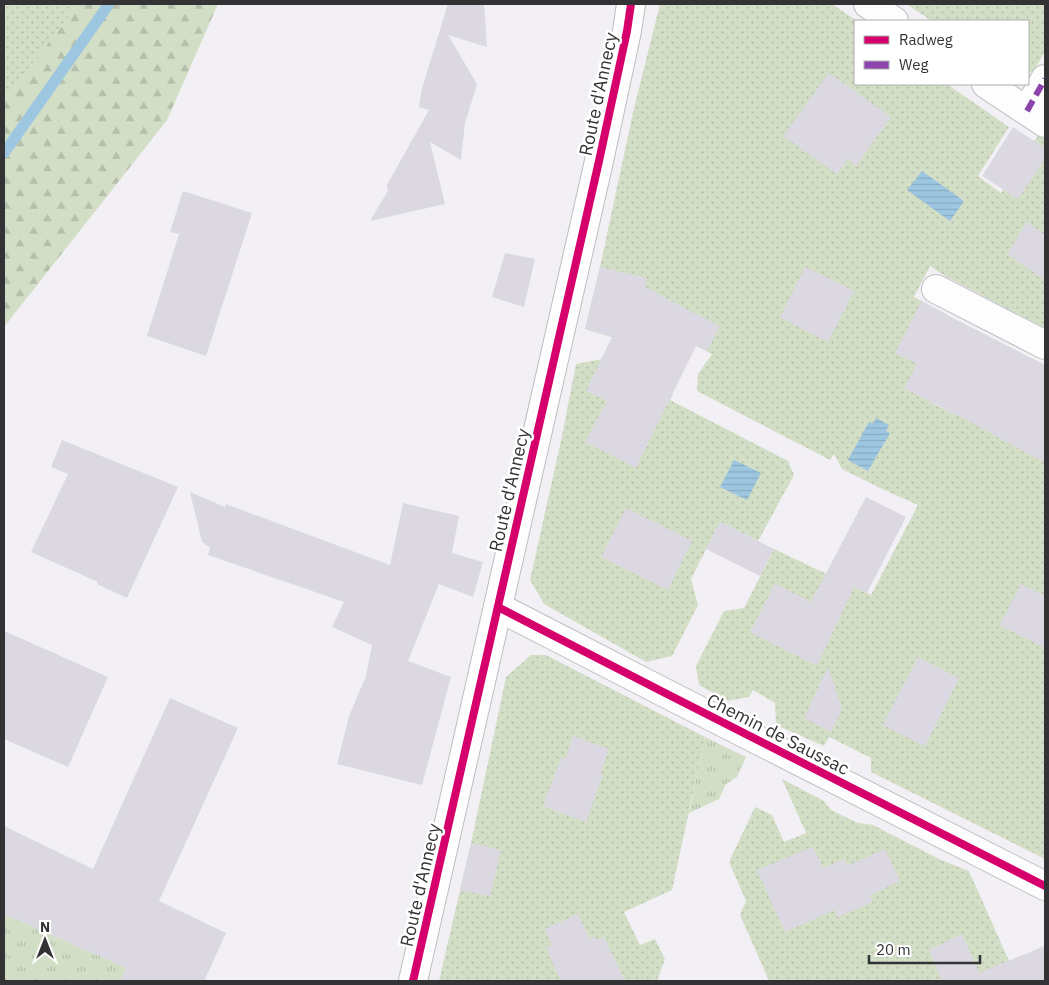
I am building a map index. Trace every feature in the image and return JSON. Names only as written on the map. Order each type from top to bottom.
[{"type":"main road","name":"Route d'Annecy","points":[[413,981],[603,142],[631,4]]},
{"type":"main road","points":[[868,4],[892,20]]},
{"type":"main road","points":[[988,85],[1036,117],[1045,79]]},
{"type":"main road","points":[[936,289],[1045,345]]},
{"type":"main road","name":"Chemin de Saussac","points":[[498,607],[1045,886]]},
{"type":"green space","points":[[4,4],[78,4],[4,101]]},
{"type":"green space","points":[[78,4],[218,4],[167,120],[4,327],[4,101]]},
{"type":"green space","points":[[660,4],[832,4],[856,20],[854,20],[854,85],[948,85],[1009,127],[978,176],[1001,193],[1039,134],[1045,138],[1045,328],[945,276],[930,266],[914,297],[949,316],[935,343],[955,354],[930,402],[956,415],[968,391],[996,436],[1045,462],[1045,859],[871,772],[871,758],[829,737],[824,746],[776,725],[775,703],[753,690],[749,697],[728,701],[699,685],[696,666],[724,611],[744,608],[774,549],[871,595],[918,505],[842,469],[834,454],[830,460],[697,391],[698,374],[712,354],[671,333],[630,343],[585,329],[634,108]]},
{"type":"green space","points":[[906,4],[1045,4],[1045,51],[1034,71],[1029,73],[1029,20],[930,20]]},
{"type":"green space","points":[[602,359],[673,394],[670,400],[788,461],[794,475],[758,541],[720,522],[691,579],[698,605],[672,656],[646,662],[544,604],[530,580],[576,364]]},
{"type":"green space","points":[[531,655],[546,655],[705,737],[672,890],[624,912],[640,945],[655,939],[665,959],[657,981],[439,981],[471,843],[506,677]]},
{"type":"green space","points":[[705,737],[746,757],[737,777],[726,784],[719,799],[689,813]]},
{"type":"green space","points":[[782,779],[824,801],[831,810],[858,823],[873,825],[939,859],[969,871],[1014,972],[1031,952],[1045,946],[1045,981],[769,981],[740,915],[746,901],[729,862],[755,807],[772,815],[784,842],[806,833]]},
{"type":"green space","points":[[4,914],[127,968],[120,981],[4,981]]},
{"type":"water","points":[[922,171],[964,201],[950,221],[907,190]]},
{"type":"water","points":[[876,418],[889,425],[886,431],[890,433],[868,471],[848,460],[869,422],[873,424]]},
{"type":"water","points":[[734,460],[761,473],[747,500],[720,487]]},
{"type":"building","points":[[448,4],[484,4],[487,47],[448,35],[477,84],[465,123],[461,160],[430,142],[445,204],[370,221],[388,191],[387,185],[429,110],[419,107],[422,88]]},
{"type":"building","points":[[829,73],[891,117],[856,166],[848,159],[837,174],[783,136]]},
{"type":"building","points":[[1013,127],[1045,148],[1045,159],[1018,199],[982,176]]},
{"type":"building","points":[[183,191],[252,213],[206,356],[147,336],[179,234],[170,232]]},
{"type":"building","points":[[1027,222],[1045,235],[1045,280],[1007,254]]},
{"type":"building","points":[[505,253],[535,259],[524,307],[492,297]]},
{"type":"building","points":[[600,267],[647,278],[645,287],[720,326],[707,351],[696,346],[636,468],[585,442],[607,401],[586,391],[612,337],[585,329]]},
{"type":"building","points":[[805,267],[854,291],[828,342],[780,317]]},
{"type":"building","points":[[922,301],[1045,365],[1045,462],[904,388],[917,364],[895,353]]},
{"type":"building","points":[[62,440],[178,487],[127,598],[97,584],[98,582],[31,552],[68,474],[51,467]]},
{"type":"building","points":[[190,492],[225,507],[226,504],[390,565],[403,503],[459,516],[452,553],[483,562],[473,597],[439,584],[408,661],[451,677],[422,785],[337,764],[349,716],[366,676],[372,645],[332,627],[344,602],[208,555],[210,548],[202,542]]},
{"type":"building","points":[[866,497],[906,517],[867,593],[854,587],[817,666],[750,632],[775,584],[811,602]]},
{"type":"building","points":[[626,508],[692,541],[668,590],[601,557]]},
{"type":"building","points":[[720,522],[774,549],[760,576],[706,549]]},
{"type":"building","points":[[1021,584],[1045,596],[1045,648],[1000,625]]},
{"type":"building","points":[[4,631],[108,677],[68,767],[4,739]]},
{"type":"building","points":[[918,657],[959,678],[925,746],[883,725]]},
{"type":"building","points":[[828,667],[842,709],[831,732],[804,718]]},
{"type":"building","points":[[170,698],[238,728],[159,901],[226,933],[204,981],[120,981],[127,968],[4,914],[4,826],[93,869]]},
{"type":"building","points":[[573,736],[609,749],[600,773],[603,774],[586,822],[543,806],[561,758],[565,759]]},
{"type":"building","points":[[471,843],[501,850],[490,896],[460,890]]},
{"type":"building","points":[[813,847],[823,868],[844,859],[847,866],[885,849],[900,881],[869,896],[873,902],[838,917],[835,910],[785,932],[757,870]]},
{"type":"building","points":[[578,914],[589,938],[595,936],[597,940],[604,937],[625,981],[561,981],[546,948],[552,945],[545,929]]},
{"type":"building","points":[[962,934],[979,973],[1045,946],[1045,981],[942,981],[929,950]]},
{"type":"waterway","points":[[4,153],[109,4]]},
{"type":"marked path","points":[[1027,111],[1045,79]]},
{"type":"cycle path","points":[[413,981],[599,161],[631,4]]},
{"type":"cycle path","points":[[498,607],[1045,886]]}]
